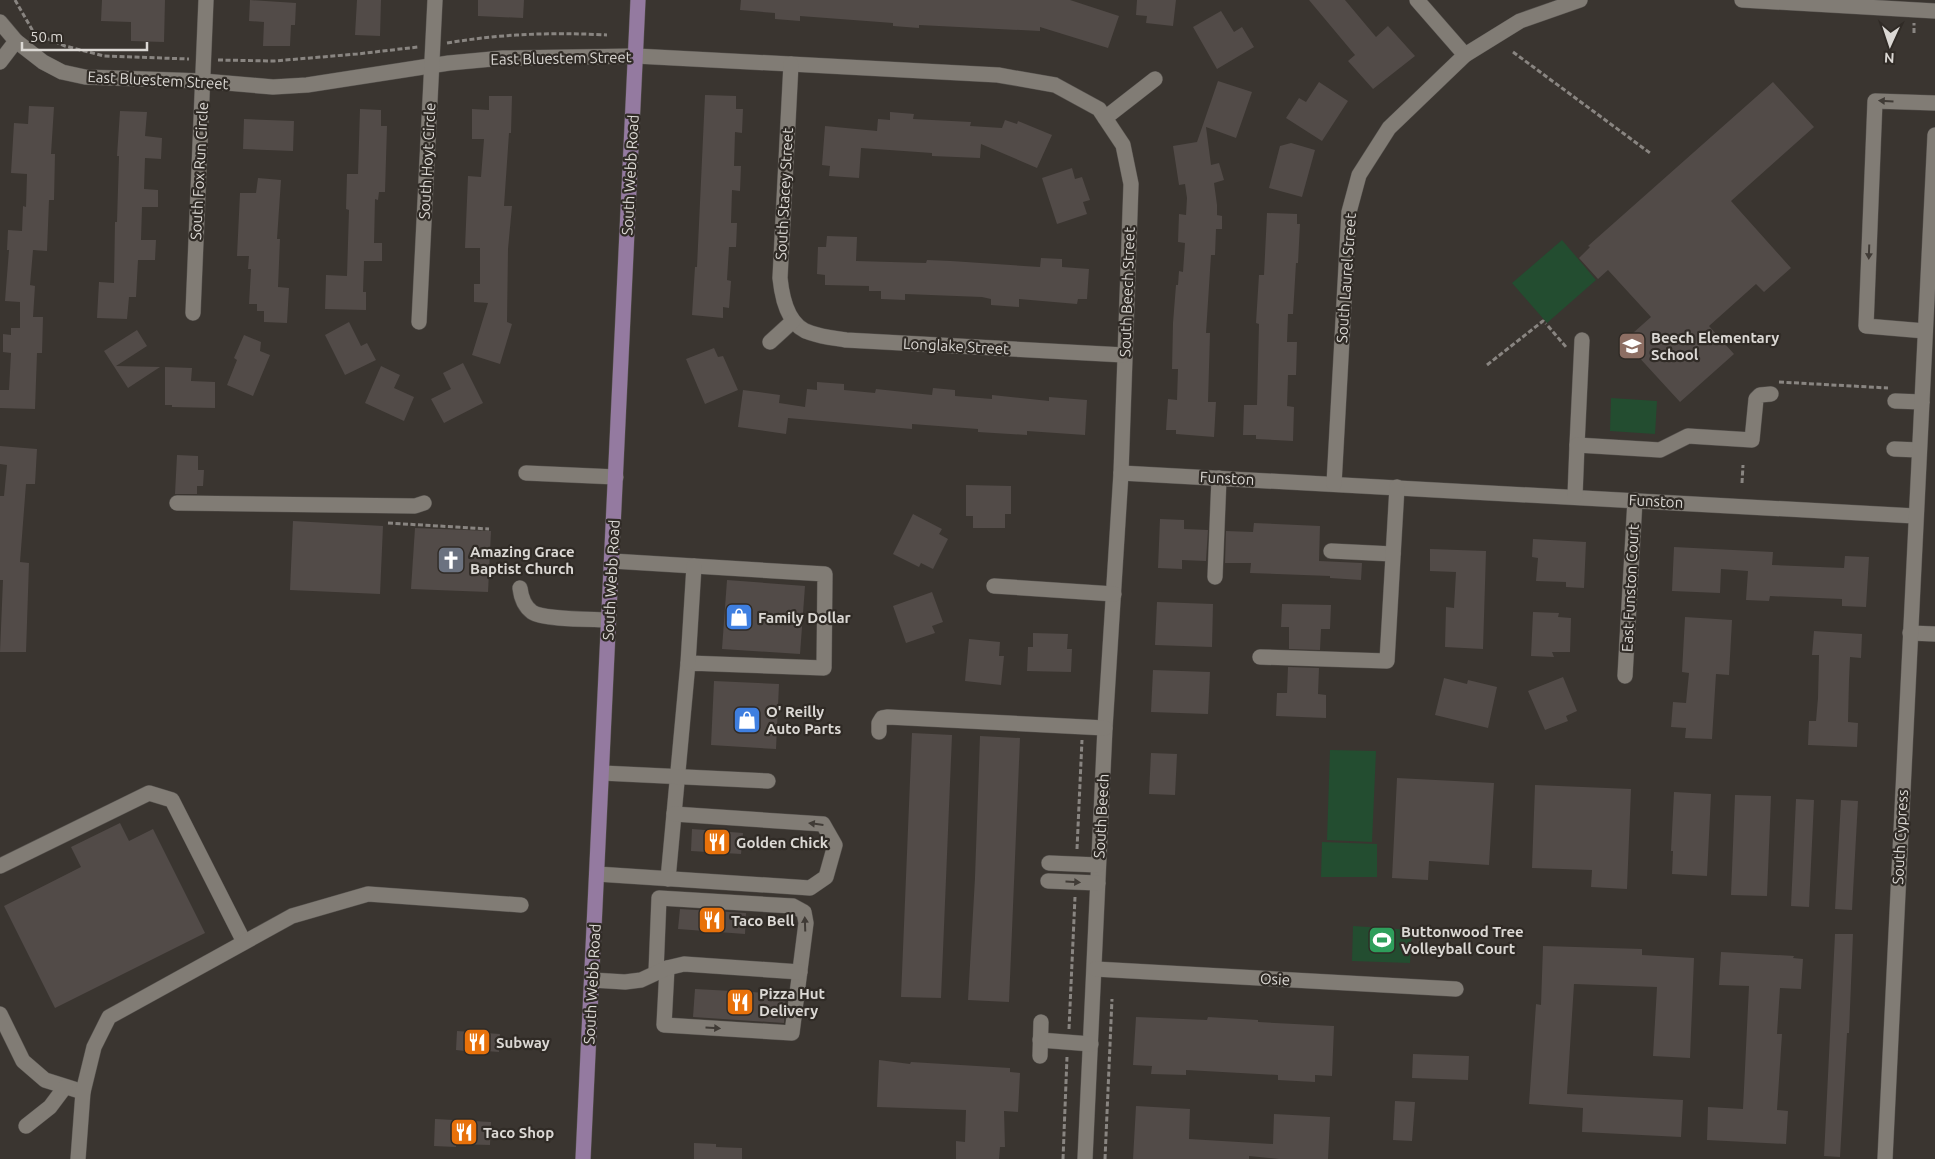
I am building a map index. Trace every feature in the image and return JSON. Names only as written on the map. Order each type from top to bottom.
[{"type":"main road","name":"South Webb Road","points":[[583,1159],[638,0]]},
{"type":"street","name":"South Fox Run Circle","points":[[193,313],[206,0]]},
{"type":"street","name":"South Hoyt Circle","points":[[419,322],[435,0]]},
{"type":"street","points":[[1417,0],[1465,55]]},
{"type":"street","name":"South Laurel Street","points":[[1334,484],[1349,212],[1358,175],[1389,128],[1465,55],[1520,21],[1580,0]]},
{"type":"street","points":[[1742,0],[1935,11]]},
{"type":"street","name":"East Bluestem Street","points":[[0,22],[16,41],[43,62],[62,72],[85,77],[203,81],[273,87],[307,85],[449,62],[503,58],[636,56],[998,75],[1055,84],[1099,109],[1105,118]]},
{"type":"street","points":[[0,62],[16,41]]},
{"type":"street","name":"South Stacey Street","points":[[790,64],[780,278],[782,297],[792,321]]},
{"type":"street","points":[[1105,118],[1155,79]]},
{"type":"street","points":[[1925,331],[1866,326],[1874,120],[1875,100],[1935,103]]},
{"type":"street","name":"South Beech Street","points":[[1105,118],[1123,145],[1131,184],[1120,473]]},
{"type":"street","name":"South Cypress","points":[[1885,1159],[1915,516],[1919,450],[1926,400],[1925,331],[1935,135]]},
{"type":"street","points":[[770,342],[792,321]]},
{"type":"street","name":"Longlake Street","points":[[792,321],[808,333],[846,340],[1124,355]]},
{"type":"street","points":[[1575,496],[1582,340]]},
{"type":"street","points":[[1577,445],[1660,450],[1688,436],[1752,440],[1756,399],[1770,388]]},
{"type":"street","points":[[1896,395],[1926,400]]},
{"type":"street","points":[[1894,449],[1919,450]]},
{"type":"street","points":[[526,472],[616,478]]},
{"type":"street","name":"Funston","points":[[1120,473],[1575,496],[1915,516]]},
{"type":"street","name":"South Beech","points":[[1085,1159],[1098,864],[1120,473]]},
{"type":"street","points":[[1215,577],[1219,478]]},
{"type":"street","points":[[1260,657],[1387,661],[1397,487]]},
{"type":"street","name":"East Funston Court","points":[[1624,676],[1635,500]]},
{"type":"street","points":[[177,503],[415,506],[424,503]]},
{"type":"street","points":[[1331,551],[1393,554]]},
{"type":"street","points":[[612,561],[826,574],[824,668],[688,663]]},
{"type":"street","points":[[668,879],[688,663],[694,566]]},
{"type":"street","points":[[994,586],[1114,594]]},
{"type":"street","points":[[520,588],[528,608],[539,615],[609,620]]},
{"type":"street","points":[[1910,633],[1935,634]]},
{"type":"street","points":[[879,732],[879,723],[882,718],[888,717],[1105,728]]},
{"type":"street","points":[[602,773],[768,781]]},
{"type":"street","points":[[0,866],[149,792],[172,800],[244,942]]},
{"type":"street","points":[[597,874],[810,888],[826,877],[835,845],[823,824],[674,814]]},
{"type":"street","points":[[1049,862],[1098,864]]},
{"type":"street","points":[[1048,880],[1098,883]]},
{"type":"street","points":[[78,1159],[83,1092],[94,1047],[109,1017],[292,916],[368,894],[521,906]]},
{"type":"street","points":[[659,898],[793,906],[804,912],[806,923],[800,972],[792,1033],[664,1025],[659,898]]},
{"type":"street","points":[[592,980],[625,982],[641,980],[661,970],[684,964],[800,972]]},
{"type":"street","name":"Osie","points":[[1094,969],[1456,989]]},
{"type":"street","points":[[0,1014],[23,1061],[45,1080],[83,1092]]},
{"type":"street","points":[[1040,1056],[1041,1022]]},
{"type":"street","points":[[1040,1040],[1091,1044]]},
{"type":"street","points":[[26,1126],[50,1107],[65,1086]]},
{"type":"path","points":[[15,0],[34,33],[66,46],[104,56],[274,61],[357,54],[480,37],[544,32],[607,35]]},
{"type":"path","points":[[1513,52],[1650,153]]},
{"type":"path","points":[[1487,365],[1543,321],[1546,324]]},
{"type":"path","points":[[1770,388],[1896,395]]},
{"type":"path","points":[[1742,483],[1743,465]]},
{"type":"path","points":[[382,523],[489,529]]},
{"type":"path","points":[[1076,864],[1082,738]]},
{"type":"path","points":[[1063,1159],[1076,882]]},
{"type":"path","points":[[1105,1159],[1112,999]]},
{"type":"green space","points":[[1562,240],[1596,280],[1547,323],[1512,283]]},
{"type":"green space","points":[[1611,398],[1657,401],[1655,434],[1610,431]]},
{"type":"green space","points":[[1330,750],[1376,751],[1372,842],[1327,840]]},
{"type":"green space","points":[[1322,842],[1377,844],[1377,877],[1321,877]]},
{"type":"green space","name":"Buttonwood Tree Volleyball Court","points":[[1353,926],[1412,930],[1410,963],[1352,961]]},
{"type":"building","points":[[102,0],[165,0],[164,42],[131,41],[131,22],[101,21]]},
{"type":"building","points":[[250,0],[296,3],[295,25],[291,25],[290,46],[263,46],[264,22],[249,21]]},
{"type":"building","points":[[357,0],[381,0],[380,36],[355,35]]},
{"type":"building","points":[[478,0],[524,0],[523,18],[478,16]]},
{"type":"building","points":[[741,0],[1070,0],[1119,16],[1108,48],[1040,27],[1040,31],[919,25],[919,28],[893,26],[893,23],[800,16],[800,21],[775,19],[775,13],[740,10]]},
{"type":"building","points":[[1137,0],[1176,0],[1173,26],[1146,23],[1147,16],[1136,15]]},
{"type":"building","points":[[1309,0],[1345,0],[1376,37],[1388,26],[1415,56],[1373,89],[1348,61],[1355,55]]},
{"type":"building","points":[[1221,11],[1234,32],[1242,27],[1254,47],[1217,69],[1193,27]]},
{"type":"building","points":[[1218,81],[1252,92],[1236,138],[1206,127],[1211,165],[1219,163],[1224,180],[1214,183],[1217,215],[1222,216],[1222,229],[1216,229],[1215,255],[1211,255],[1206,333],[1210,333],[1208,402],[1216,402],[1214,437],[1176,434],[1176,430],[1166,430],[1168,399],[1177,400],[1178,369],[1172,369],[1173,323],[1176,285],[1178,285],[1179,271],[1183,272],[1185,243],[1178,242],[1179,214],[1186,215],[1187,198],[1185,184],[1179,185],[1173,146],[1197,142]]},
{"type":"building","points":[[1319,82],[1348,101],[1322,141],[1286,118],[1299,98],[1306,102]]},
{"type":"building","name":"Beech Elementary School","points":[[1773,82],[1814,127],[1731,201],[1791,268],[1764,292],[1756,284],[1709,326],[1734,354],[1680,402],[1624,341],[1651,317],[1608,270],[1598,279],[1579,258],[1590,247],[1588,246]]},
{"type":"building","points":[[705,95],[736,96],[736,109],[743,109],[742,133],[735,132],[734,166],[741,166],[740,191],[732,190],[731,223],[737,223],[736,247],[729,247],[727,280],[731,281],[729,308],[723,307],[723,318],[692,315],[695,267],[697,267]]},
{"type":"building","points":[[489,96],[512,96],[511,133],[509,133],[504,206],[512,206],[508,249],[507,322],[512,324],[500,364],[472,355],[488,303],[474,302],[474,284],[480,284],[480,248],[465,248],[468,176],[481,177],[484,139],[472,139],[472,109],[489,110]]},
{"type":"building","points":[[29,106],[54,107],[51,154],[55,154],[54,200],[49,200],[47,251],[33,250],[30,285],[35,286],[33,317],[43,317],[42,353],[37,353],[35,409],[0,408],[0,390],[9,390],[11,353],[3,352],[3,334],[11,335],[11,328],[20,328],[20,302],[5,301],[9,250],[7,250],[8,230],[22,231],[23,206],[26,207],[27,174],[11,173],[14,123],[28,124]]},
{"type":"building","points":[[360,109],[381,110],[381,126],[387,126],[385,192],[379,192],[378,200],[375,199],[374,243],[382,243],[382,261],[364,261],[363,292],[366,292],[366,310],[325,309],[326,275],[347,276],[349,210],[346,209],[347,174],[358,174]]},
{"type":"building","points":[[120,111],[147,112],[145,136],[162,138],[161,159],[145,158],[144,189],[158,190],[158,207],[142,207],[141,240],[156,240],[155,260],[138,260],[136,297],[129,297],[127,319],[97,318],[99,282],[114,283]]},
{"type":"building","points":[[890,112],[914,114],[913,119],[971,122],[970,126],[1002,128],[1005,120],[1017,124],[1018,121],[1052,135],[1037,168],[981,144],[980,158],[932,156],[932,153],[861,148],[859,178],[829,176],[830,166],[822,165],[825,126],[877,131],[878,119],[890,120]]},
{"type":"building","points":[[244,119],[294,121],[293,151],[243,149]]},
{"type":"building","points":[[1291,143],[1315,150],[1302,197],[1269,188],[1280,146]]},
{"type":"building","points":[[1072,168],[1075,179],[1082,177],[1090,200],[1083,202],[1087,214],[1057,224],[1042,178]]},
{"type":"building","points":[[258,178],[281,180],[277,239],[280,239],[278,287],[289,288],[287,323],[264,322],[264,311],[257,311],[257,304],[249,304],[251,269],[248,269],[249,256],[237,256],[240,193],[256,193]]},
{"type":"building","points":[[1267,213],[1297,214],[1297,224],[1300,224],[1293,314],[1288,314],[1287,342],[1297,342],[1296,375],[1288,375],[1287,406],[1294,407],[1293,441],[1256,439],[1256,435],[1243,435],[1244,405],[1257,405],[1259,324],[1256,323],[1259,275],[1264,275]]},
{"type":"building","points":[[827,236],[857,237],[856,261],[926,263],[927,260],[1040,267],[1041,258],[1062,259],[1062,267],[1089,269],[1087,299],[1078,299],[1077,304],[1019,299],[1019,307],[991,305],[991,299],[982,297],[905,294],[905,300],[881,299],[881,291],[869,291],[869,286],[825,285],[825,275],[817,274],[818,247],[826,247]]},
{"type":"building","points":[[349,322],[361,346],[367,343],[376,360],[345,375],[325,335]]},
{"type":"building","points":[[137,330],[147,346],[116,366],[160,367],[128,388],[104,351]]},
{"type":"building","points":[[244,335],[261,342],[260,351],[270,355],[253,396],[227,385],[237,360],[234,358]]},
{"type":"building","points":[[714,348],[718,357],[723,356],[738,390],[705,404],[686,359]]},
{"type":"building","points":[[463,363],[483,403],[444,423],[431,399],[451,389],[443,373]]},
{"type":"building","points":[[381,366],[400,375],[394,388],[414,397],[404,421],[365,403]]},
{"type":"building","points":[[165,367],[192,368],[191,381],[215,382],[215,408],[172,407],[172,405],[165,405]]},
{"type":"building","points":[[817,382],[844,384],[844,390],[875,393],[876,389],[932,395],[933,388],[955,390],[955,396],[992,399],[992,395],[1049,401],[1049,397],[1087,400],[1085,435],[1027,431],[1027,435],[978,432],[978,429],[912,424],[912,429],[788,418],[786,434],[738,427],[743,390],[780,395],[779,403],[805,407],[807,389],[817,390]]},
{"type":"building","points":[[0,446],[37,449],[35,484],[26,484],[20,562],[29,563],[26,652],[0,652],[3,580],[0,580],[0,496],[4,496],[7,465],[0,464]]},
{"type":"building","points":[[177,455],[198,456],[198,470],[204,470],[203,486],[197,486],[197,494],[175,494]]},
{"type":"building","points":[[966,485],[1011,486],[1011,514],[1005,514],[1005,528],[973,528],[973,516],[966,516]]},
{"type":"building","points":[[913,514],[942,529],[939,534],[948,539],[933,569],[921,563],[919,567],[893,554]]},
{"type":"building","points":[[1160,519],[1184,520],[1184,529],[1208,530],[1206,561],[1182,560],[1182,569],[1158,568]]},
{"type":"building","points":[[293,521],[383,526],[380,594],[290,590]]},
{"type":"building","points":[[1254,523],[1320,526],[1319,561],[1362,563],[1361,580],[1330,578],[1330,576],[1250,573],[1251,563],[1225,563],[1226,531],[1253,532]]},
{"type":"building","name":"Amazing Grace Baptist Church","points":[[415,528],[491,531],[488,592],[411,589]]},
{"type":"building","points":[[1533,539],[1586,542],[1584,588],[1566,587],[1566,582],[1536,581],[1538,558],[1532,557]]},
{"type":"building","points":[[1674,547],[1773,552],[1772,565],[1844,568],[1845,556],[1869,557],[1866,607],[1842,606],[1842,599],[1770,596],[1769,601],[1746,600],[1748,571],[1721,569],[1720,593],[1672,591]]},
{"type":"building","points":[[1430,549],[1486,551],[1483,649],[1445,647],[1446,607],[1454,608],[1456,572],[1430,571]]},
{"type":"building","points":[[727,580],[805,586],[800,654],[722,649]]},
{"type":"building","points":[[932,592],[943,622],[932,626],[935,633],[906,643],[893,606]]},
{"type":"building","points":[[1157,602],[1213,604],[1212,647],[1155,645]]},
{"type":"building","points":[[1282,604],[1331,605],[1330,629],[1321,629],[1320,650],[1289,649],[1289,627],[1281,627]]},
{"type":"building","points":[[1533,612],[1559,613],[1558,617],[1571,618],[1570,652],[1552,652],[1554,657],[1531,656]]},
{"type":"building","points":[[1685,617],[1732,620],[1729,675],[1716,674],[1712,739],[1685,738],[1686,728],[1671,727],[1673,702],[1686,703],[1689,673],[1682,672]]},
{"type":"building","points":[[1814,631],[1862,634],[1861,658],[1850,657],[1848,722],[1858,723],[1857,747],[1808,745],[1809,721],[1816,721],[1818,698],[1819,655],[1812,655]]},
{"type":"building","points":[[1033,633],[1068,634],[1067,649],[1072,649],[1071,672],[1027,671],[1028,647],[1033,647]]},
{"type":"building","points":[[969,639],[1000,642],[999,656],[1004,656],[1001,685],[965,681]]},
{"type":"building","points":[[1288,667],[1319,668],[1318,694],[1326,695],[1326,718],[1276,716],[1277,693],[1287,693]]},
{"type":"building","points":[[1153,670],[1210,672],[1208,714],[1151,712]]},
{"type":"building","points":[[1563,677],[1577,711],[1566,716],[1568,721],[1545,730],[1528,691]]},
{"type":"building","points":[[1444,678],[1467,684],[1468,680],[1497,687],[1488,728],[1435,715]]},
{"type":"building","points":[[714,681],[779,684],[776,749],[711,745]]},
{"type":"building","points":[[912,733],[952,735],[941,998],[901,997]]},
{"type":"building","points":[[980,736],[1020,738],[1009,1002],[968,1000]]},
{"type":"building","points":[[1151,753],[1177,754],[1175,795],[1149,794]]},
{"type":"building","points":[[1397,778],[1494,783],[1489,865],[1429,861],[1428,880],[1392,878]]},
{"type":"building","points":[[1535,785],[1631,789],[1627,889],[1591,887],[1592,870],[1532,868]]},
{"type":"building","points":[[1674,792],[1711,794],[1707,876],[1672,874],[1673,851],[1671,851]]},
{"type":"building","points":[[1735,795],[1771,796],[1767,896],[1731,895]]},
{"type":"building","points":[[1796,799],[1814,800],[1809,907],[1791,906]]},
{"type":"building","points":[[1841,800],[1858,801],[1852,910],[1835,909]]},
{"type":"building","points":[[120,823],[129,841],[153,829],[205,933],[55,1008],[4,906],[81,867],[71,847]]},
{"type":"building","name":"Golden Chick","points":[[692,829],[743,833],[741,854],[691,851]]},
{"type":"building","name":"Taco Bell","points":[[680,909],[746,913],[745,934],[678,929]]},
{"type":"building","points":[[1835,934],[1853,934],[1849,1033],[1847,1033],[1840,1157],[1824,1156]]},
{"type":"building","points":[[1543,946],[1642,949],[1642,955],[1694,958],[1690,1058],[1653,1056],[1657,987],[1574,984],[1567,1094],[1683,1100],[1681,1137],[1582,1132],[1583,1108],[1529,1104],[1536,1004],[1541,1005]]},
{"type":"building","points":[[1721,952],[1794,956],[1793,958],[1803,959],[1801,989],[1780,988],[1777,1034],[1782,1034],[1777,1110],[1788,1111],[1786,1144],[1707,1140],[1708,1107],[1743,1109],[1749,986],[1719,985]]},
{"type":"building","name":"Pizza Hut Delivery","points":[[695,989],[786,994],[784,1023],[693,1017]]},
{"type":"building","points":[[1136,1017],[1207,1020],[1208,1017],[1334,1026],[1332,1076],[1315,1075],[1315,1082],[1278,1080],[1278,1075],[1186,1070],[1186,1075],[1151,1074],[1152,1066],[1133,1065]]},
{"type":"building","points":[[457,1031],[500,1034],[499,1052],[486,1051],[486,1054],[465,1053],[465,1051],[456,1050]]},
{"type":"building","points":[[1413,1054],[1469,1056],[1468,1080],[1412,1078]]},
{"type":"building","points":[[879,1060],[910,1064],[911,1062],[1010,1068],[1010,1072],[1020,1073],[1018,1112],[1004,1111],[1005,1147],[1000,1147],[999,1159],[956,1159],[956,1141],[965,1142],[966,1110],[877,1107]]},
{"type":"building","points":[[1395,1101],[1415,1102],[1412,1141],[1393,1140]]},
{"type":"building","points":[[1136,1106],[1190,1109],[1189,1139],[1273,1144],[1274,1114],[1330,1117],[1328,1159],[1279,1159],[1249,1156],[1249,1159],[1133,1159]]},
{"type":"building","points":[[435,1119],[491,1122],[490,1145],[456,1144],[456,1147],[434,1146]]},
{"type":"building","points":[[694,1143],[716,1144],[716,1147],[742,1148],[742,1159],[694,1159]]},
{"type":"place","name":"Beech Elementary School","points":[[1632,346]]},
{"type":"place","name":"Amazing Grace Baptist Church","points":[[451,560]]},
{"type":"place","name":"Family Dollar","points":[[739,617]]},
{"type":"place","name":"O' Reilly Auto Parts","points":[[747,720]]},
{"type":"place","name":"Golden Chick","points":[[717,842]]},
{"type":"place","name":"Taco Bell","points":[[712,920]]},
{"type":"place","name":"Buttonwood Tree Volleyball Court","points":[[1382,940]]},
{"type":"place","name":"Pizza Hut Delivery","points":[[740,1002]]},
{"type":"place","name":"Subway","points":[[477,1042]]},
{"type":"place","name":"Taco Shop","points":[[464,1132]]}]
